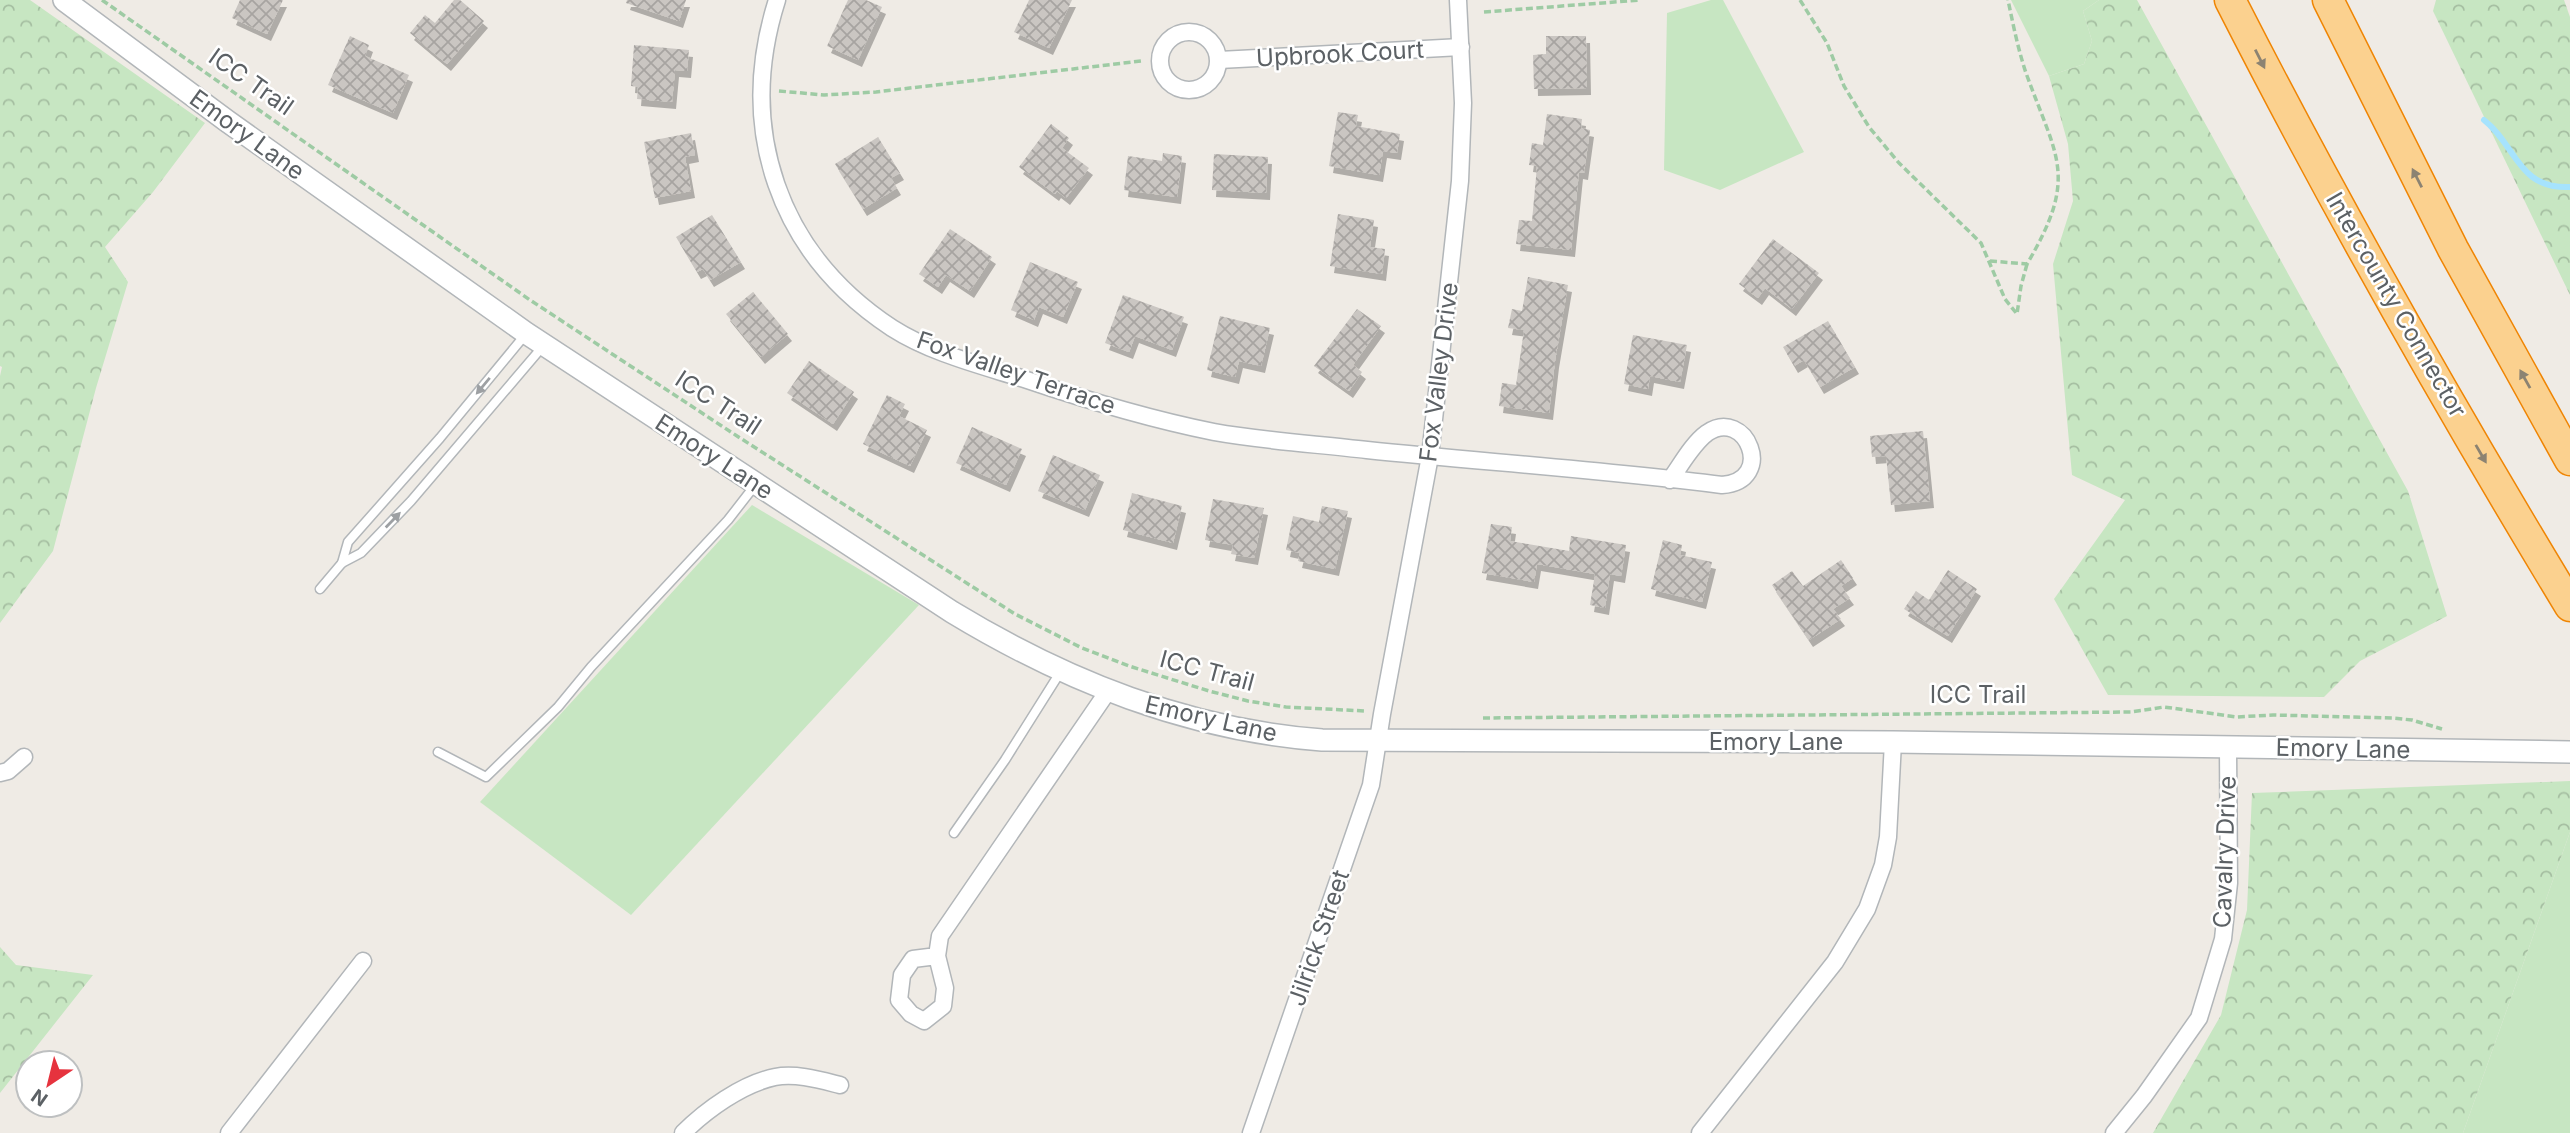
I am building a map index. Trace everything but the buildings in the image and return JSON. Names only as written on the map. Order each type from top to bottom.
[{"type":"highway","name":"Intercounty Connector","points":[[2230,0],[2290,117],[2406,324],[2570,606]]},
{"type":"highway","points":[[2328,0],[2453,249],[2570,460]]},
{"type":"street","name":"Emory Lane","points":[[64,0],[227,121],[526,333],[952,612],[1008,645],[1060,671],[1171,713],[1263,734],[1322,740],[1893,742],[2563,752]]},
{"type":"street","name":"Fox Valley Terrace","points":[[777,0],[768,27],[762,61],[762,126],[778,192],[791,221],[808,248],[846,293],[904,334],[961,358],[1081,399],[1241,436],[1430,456],[1670,480],[1723,485],[1735,483],[1750,469],[1750,445],[1736,430],[1714,429],[1699,441],[1670,480]]},
{"type":"street","name":"Fox Valley Drive","points":[[1378,741],[1430,456],[1460,181],[1463,103],[1458,0]]},
{"type":"street","name":"Upbrook Court","points":[[1219,60],[1461,47]]},
{"type":"street","points":[[937,956],[940,936],[1108,691]]},
{"type":"street","name":"Jilrick Street","points":[[1251,1133],[1363,813],[1371,785],[1378,741]]},
{"type":"street","points":[[1700,1133],[1835,962],[1867,909],[1883,865],[1888,837],[1893,742]]},
{"type":"street","name":"Cavalry Drive","points":[[2114,1133],[2144,1096],[2199,1018],[2223,939],[2229,883],[2228,749]]},
{"type":"street","points":[[0,772],[8,771],[24,757]]},
{"type":"street","points":[[229,1133],[363,961]]},
{"type":"street","points":[[682,1133],[704,1112],[736,1093],[776,1077],[812,1077],[840,1085]]},
{"type":"lane","points":[[342,563],[348,542],[440,438],[526,333]]},
{"type":"lane","points":[[320,589],[342,563],[361,553],[411,502],[544,345]]},
{"type":"lane","points":[[438,752],[486,777],[558,707],[591,667],[728,520],[756,484]]},
{"type":"lane","points":[[954,833],[1005,760],[1060,671]]},
{"type":"path","name":"ICC Trail","points":[[102,0],[530,300],[760,452],[1015,614],[1105,657],[1209,691],[1286,707],[1370,711]]},
{"type":"path","points":[[1484,12],[1641,0]]},
{"type":"path","points":[[1800,0],[1827,44],[1844,86],[1869,127],[1899,163],[1981,243],[2005,299],[2017,314],[2027,264],[2050,221],[2060,177],[2053,140],[2025,71],[2008,0]]},
{"type":"path","points":[[779,91],[824,95],[876,92],[1141,61]]},
{"type":"path","points":[[1990,261],[2027,264]]},
{"type":"path","name":"ICC Trail","points":[[1478,718],[2131,712],[2164,707],[2237,717],[2273,715],[2392,718],[2412,720],[2442,729]]},
{"type":"green space","points":[[0,0],[30,0],[205,123],[153,192],[105,247],[128,282],[96,388],[53,551],[0,623],[2,367]]},
{"type":"green space","points":[[1711,0],[1723,0],[1804,152],[1720,190],[1664,170],[1667,13]]},
{"type":"green space","points":[[2011,0],[2099,0],[2083,11],[2092,41],[2084,64],[2049,76]]},
{"type":"green space","points":[[2099,0],[2137,0],[2408,491],[2447,616],[2360,661],[2324,697],[2108,695],[2054,599],[2125,500],[2072,475],[2053,264],[2073,201],[2068,144],[2049,76],[2084,64],[2092,41],[2083,11]]},
{"type":"green space","points":[[2436,0],[2564,0],[2570,17],[2570,295],[2433,11]]},
{"type":"green space","points":[[752,505],[919,605],[631,915],[480,802]]},
{"type":"green space","points":[[2570,781],[2570,832],[2463,1133],[2153,1133],[2221,1015],[2247,910],[2252,793]]},
{"type":"green space","points":[[2570,832],[2570,1133],[2463,1133]]},
{"type":"green space","points":[[0,947],[16,965],[93,975],[35,1049],[14,1049],[14,1075],[0,1093]]},
{"type":"waterway","points":[[2484,120],[2495,130],[2528,174],[2552,186],[2570,187]]}]
